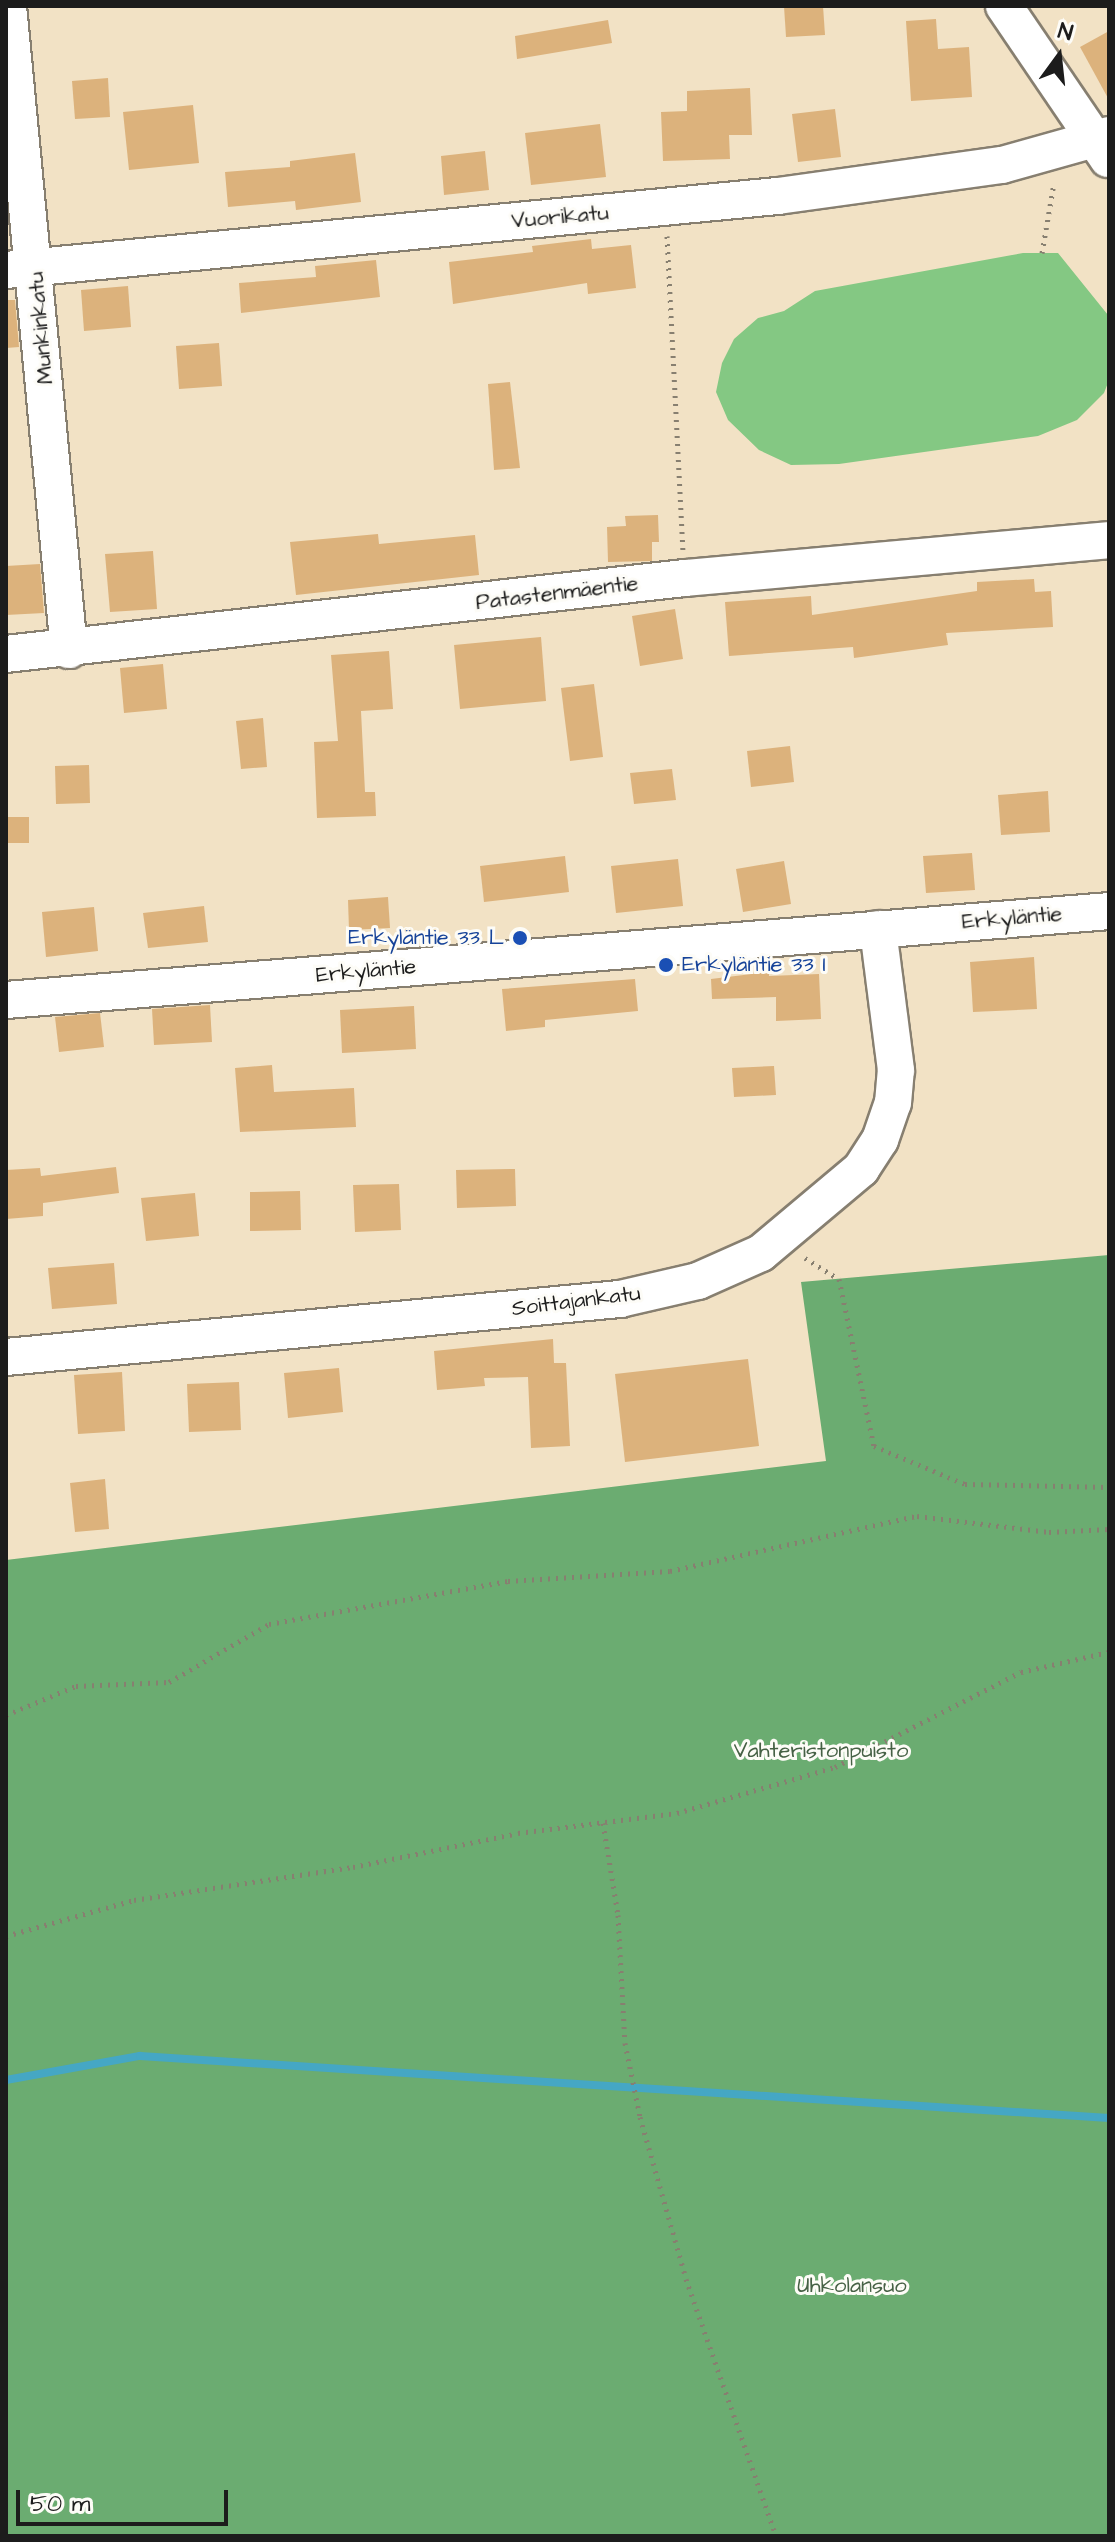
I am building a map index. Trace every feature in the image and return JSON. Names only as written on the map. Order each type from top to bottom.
[{"type":"street","name":"Munkinkatu","points":[[8,6],[21,269],[69,650]]},
{"type":"street","points":[[1004,6],[1105,145]]},
{"type":"street","name":"Vuorikatu","points":[[21,269],[665,207],[1002,165],[1060,150],[1105,145]]},
{"type":"street","name":"Patastenmäentie","points":[[6,654],[69,650],[685,578],[1109,540]]},
{"type":"street","name":"Erkyläntie","points":[[6,1000],[1109,911]]},
{"type":"street","name":"Soittajankatu","points":[[6,1357],[620,1299],[698,1281],[761,1253],[861,1169],[880,1140],[893,1103],[896,1070],[878,929]]},
{"type":"path","points":[[1042,253],[1060,150]]},
{"type":"path","points":[[665,207],[685,578]]},
{"type":"path","points":[[797,1253],[839,1279],[874,1446],[965,1484],[1109,1487]]},
{"type":"path","points":[[6,1715],[76,1686],[169,1682],[269,1624],[508,1581],[670,1571],[917,1516],[1049,1532],[1109,1529]]},
{"type":"path","points":[[6,1936],[134,1900],[677,1813],[835,1767],[1021,1672],[1109,1652]]},
{"type":"path","points":[[603,1823],[618,1915],[625,2043],[640,2117],[686,2279],[776,2536]]},
{"type":"green space","points":[[1023,253],[1058,253],[1108,315],[1109,380],[1104,393],[1077,420],[1038,436],[839,464],[791,465],[759,450],[728,420],[716,392],[722,363],[734,339],[758,318],[784,311],[815,291]]},
{"type":"green space","points":[[1109,1255],[1109,2536],[6,2536],[6,1560],[826,1461],[801,1282]]},
{"type":"building","points":[[784,6],[823,6],[825,35],[786,37]]},
{"type":"building","points":[[936,19],[938,49],[969,47],[972,97],[911,101],[906,21]]},
{"type":"building","points":[[608,20],[612,43],[517,59],[515,36]]},
{"type":"building","points":[[1109,31],[1109,100],[1080,47]]},
{"type":"building","points":[[108,78],[110,117],[75,119],[72,81]]},
{"type":"building","points":[[750,88],[752,135],[729,135],[730,159],[663,161],[661,112],[687,111],[687,91]]},
{"type":"building","points":[[193,105],[199,163],[129,170],[123,112]]},
{"type":"building","points":[[835,109],[841,157],[798,162],[792,114]]},
{"type":"building","points":[[600,124],[606,177],[531,185],[525,133]]},
{"type":"building","points":[[485,151],[489,190],[444,195],[441,156]]},
{"type":"building","points":[[355,153],[361,202],[296,210],[295,201],[228,207],[225,172],[290,167],[290,161]]},
{"type":"building","points":[[591,239],[592,249],[631,245],[636,288],[588,294],[587,283],[453,304],[449,262],[533,252],[532,246]]},
{"type":"building","points":[[376,260],[380,297],[241,313],[239,283],[316,277],[315,266]]},
{"type":"building","points":[[128,286],[131,327],[84,331],[81,290]]},
{"type":"building","points":[[6,300],[15,300],[19,347],[6,348]]},
{"type":"building","points":[[219,343],[222,386],[179,389],[176,346]]},
{"type":"building","points":[[510,382],[520,468],[494,470],[488,384]]},
{"type":"building","points":[[658,515],[659,542],[652,542],[652,561],[608,562],[607,527],[626,526],[625,516]]},
{"type":"building","points":[[378,534],[379,544],[475,535],[479,575],[296,595],[290,542]]},
{"type":"building","points":[[153,551],[157,609],[110,612],[105,554]]},
{"type":"building","points":[[40,564],[44,613],[6,615],[6,566]]},
{"type":"building","points":[[1034,579],[1035,592],[1051,591],[1053,627],[946,633],[948,645],[854,658],[853,647],[729,656],[725,602],[811,596],[812,615],[977,591],[977,582]]},
{"type":"building","points":[[675,609],[683,659],[640,666],[632,616]]},
{"type":"building","points":[[541,637],[546,701],[460,709],[454,645]]},
{"type":"building","points":[[389,651],[393,709],[361,711],[365,792],[375,792],[376,816],[317,818],[314,742],[338,741],[331,655]]},
{"type":"building","points":[[163,664],[167,709],[124,713],[120,668]]},
{"type":"building","points":[[594,684],[603,757],[570,761],[561,688]]},
{"type":"building","points":[[263,718],[267,767],[241,769],[236,721]]},
{"type":"building","points":[[790,746],[794,782],[751,787],[747,751]]},
{"type":"building","points":[[89,765],[90,803],[56,804],[55,766]]},
{"type":"building","points":[[672,769],[676,800],[634,804],[630,773]]},
{"type":"building","points":[[1048,791],[1050,832],[1001,835],[998,795]]},
{"type":"building","points":[[6,817],[29,817],[29,843],[6,843]]},
{"type":"building","points":[[972,853],[975,890],[926,893],[923,856]]},
{"type":"building","points":[[565,856],[569,892],[484,902],[480,866]]},
{"type":"building","points":[[678,859],[683,906],[616,913],[611,866]]},
{"type":"building","points":[[784,861],[791,904],[743,912],[736,869]]},
{"type":"building","points":[[388,897],[390,928],[349,930],[348,900]]},
{"type":"building","points":[[204,906],[208,942],[148,948],[143,913]]},
{"type":"building","points":[[94,907],[98,951],[46,957],[42,912]]},
{"type":"building","points":[[1034,957],[1037,1009],[973,1012],[970,962]]},
{"type":"building","points":[[769,972],[769,976],[819,974],[821,1019],[776,1021],[776,997],[712,999],[711,979]]},
{"type":"building","points":[[635,979],[638,1011],[545,1020],[545,1027],[506,1031],[502,989]]},
{"type":"building","points":[[210,1005],[212,1042],[154,1045],[152,1009]]},
{"type":"building","points":[[414,1006],[416,1049],[342,1053],[340,1010]]},
{"type":"building","points":[[100,1013],[104,1047],[59,1052],[55,1017]]},
{"type":"building","points":[[272,1065],[274,1092],[354,1088],[356,1127],[240,1132],[235,1068]]},
{"type":"building","points":[[774,1066],[776,1095],[734,1097],[732,1068]]},
{"type":"building","points":[[116,1167],[119,1193],[43,1203],[43,1216],[6,1219],[6,1170],[40,1168],[41,1176]]},
{"type":"building","points":[[515,1169],[516,1206],[457,1208],[456,1170]]},
{"type":"building","points":[[399,1184],[401,1230],[355,1232],[353,1185]]},
{"type":"building","points":[[300,1191],[301,1230],[250,1231],[250,1192]]},
{"type":"building","points":[[195,1193],[199,1236],[146,1241],[141,1198]]},
{"type":"building","points":[[114,1263],[117,1304],[52,1309],[48,1268]]},
{"type":"building","points":[[553,1339],[554,1363],[566,1363],[570,1446],[531,1448],[528,1377],[484,1378],[485,1386],[437,1390],[434,1351]]},
{"type":"building","points":[[748,1359],[759,1446],[625,1462],[615,1374]]},
{"type":"building","points":[[339,1368],[343,1412],[288,1418],[284,1373]]},
{"type":"building","points":[[122,1372],[125,1431],[78,1434],[74,1375]]},
{"type":"building","points":[[239,1382],[241,1430],[189,1432],[187,1384]]},
{"type":"building","points":[[105,1479],[109,1529],[75,1532],[70,1483]]},
{"type":"waterway","points":[[6,2080],[140,2056],[1109,2118]]},
{"type":"place","name":"Erkyläntie 33 L","points":[[520,938]]},
{"type":"place","name":"Erkyläntie 33 I","points":[[666,965]]},
{"type":"park label","name":"Vahteristonpuisto","points":[[821,1751]]},
{"type":"park label","name":"Uhkolansuo","points":[[852,2286]]}]
